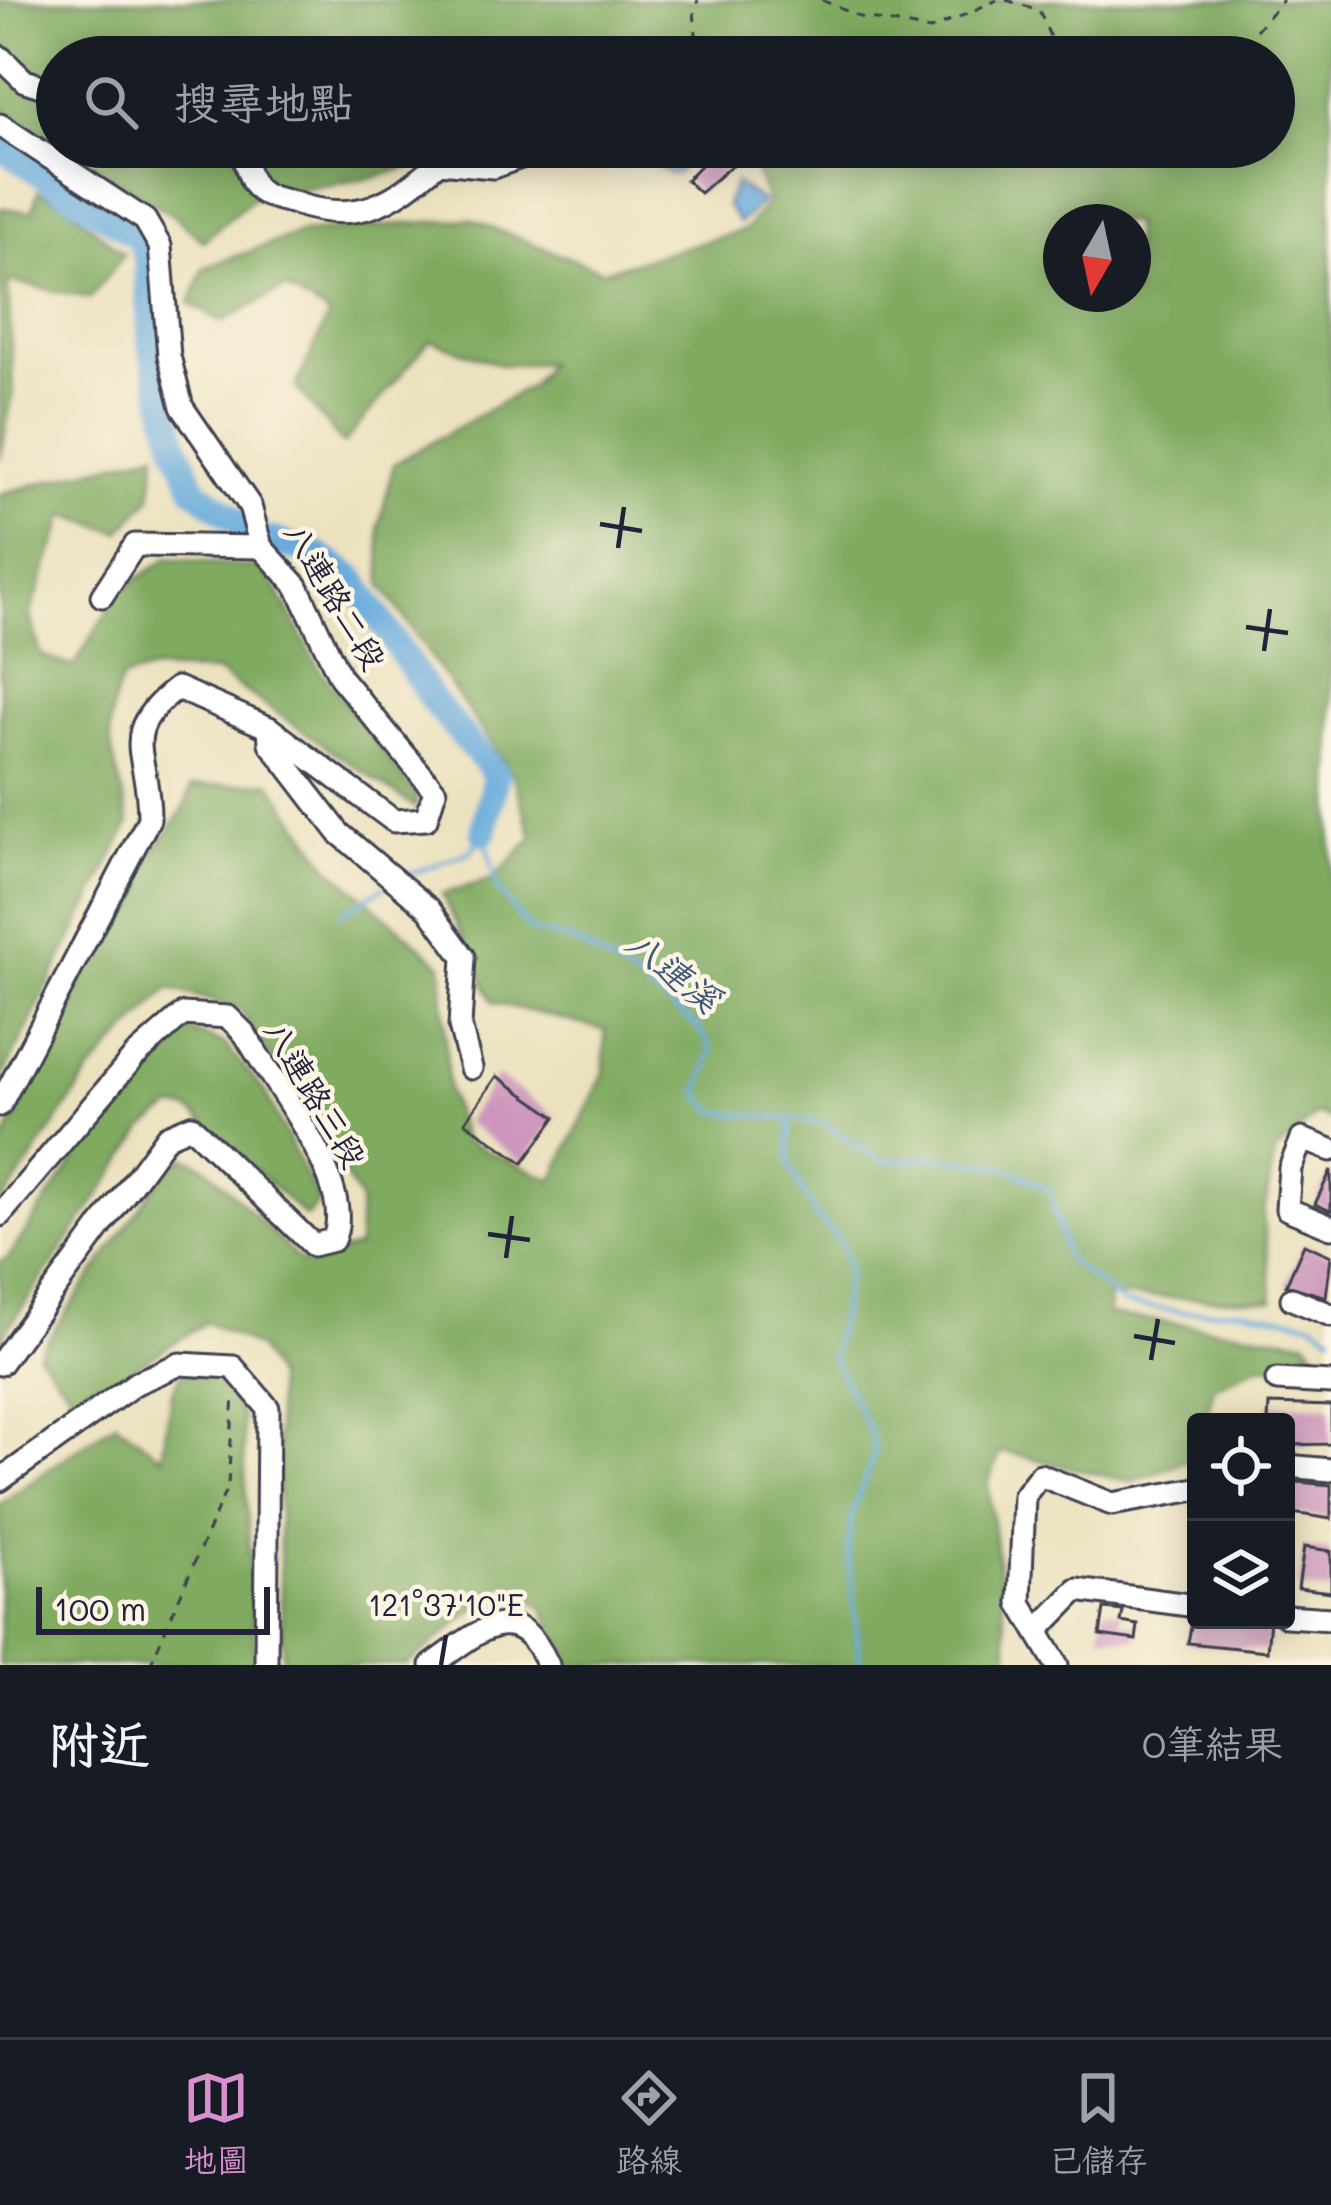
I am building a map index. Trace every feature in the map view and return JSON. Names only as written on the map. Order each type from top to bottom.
[{"type":"street","points":[[0,57],[25,81],[36,85]]},
{"type":"street","name":"八連路二段","points":[[0,125],[36,148]]},
{"type":"street","name":"八連路二段","points":[[0,1105],[149,819],[150,782],[138,731],[148,710],[177,688],[269,728],[394,821],[427,819],[435,791],[340,677],[297,586],[261,547],[250,506],[182,407],[169,356],[160,246],[146,220],[66,168]]},
{"type":"street","points":[[247,168],[254,187],[272,199],[319,213],[370,208],[399,199],[433,168]]},
{"type":"street","points":[[102,596],[136,545],[261,547]]},
{"type":"street","points":[[269,728],[269,743],[339,833],[429,909],[464,957],[460,1026],[471,1068]]},
{"type":"street","name":"八連路三段","points":[[0,1215],[134,1057],[183,1013],[228,1017],[245,1034],[334,1182],[342,1220],[333,1240],[313,1245],[190,1126],[167,1136],[0,1364]]},
{"type":"street","points":[[1331,1150],[1302,1138],[1291,1168],[1287,1209],[1331,1227]]},
{"type":"street","points":[[1292,1299],[1331,1315]]},
{"type":"street","points":[[0,1480],[136,1383],[181,1364],[236,1370],[268,1408],[266,1665]]},
{"type":"street","points":[[1276,1380],[1331,1384]]},
{"type":"street","points":[[1295,1467],[1331,1470]]},
{"type":"street","points":[[1057,1665],[1020,1603],[1018,1556],[1024,1496],[1040,1475],[1112,1504],[1187,1492]]},
{"type":"street","points":[[1038,1630],[1077,1590],[1187,1605]]},
{"type":"street","points":[[1295,1617],[1331,1619]]},
{"type":"street","points":[[432,1665],[491,1624],[507,1622],[536,1639],[548,1665]]},
{"type":"path","points":[[696,36],[698,0]]},
{"type":"path","points":[[822,0],[860,17],[930,30],[998,0]]},
{"type":"path","points":[[1006,0],[1039,10],[1050,36]]},
{"type":"path","points":[[1251,36],[1283,0]]},
{"type":"path","points":[[150,1665],[228,1485],[236,1370]]},
{"type":"green space","points":[[0,0],[1331,0],[1331,1119],[1317,1114],[1275,1153],[1263,1217],[1273,1300],[1108,1296],[1109,1315],[1306,1340],[1331,1370],[1259,1365],[1214,1387],[1207,1413],[1187,1413],[1187,1460],[1131,1482],[1001,1451],[988,1483],[1010,1662],[1016,1665],[570,1665],[543,1608],[508,1582],[407,1665],[283,1665],[275,1378],[258,1348],[206,1322],[78,1404],[38,1353],[171,1163],[186,1157],[207,1168],[301,1262],[358,1247],[360,1200],[240,1009],[169,988],[91,1071],[0,1206],[0,1150],[121,898],[185,807],[191,787],[270,782],[329,867],[442,965],[448,1090],[464,1141],[553,1180],[604,1073],[605,1030],[493,1002],[442,894],[493,879],[533,837],[512,774],[382,586],[379,526],[394,464],[532,385],[547,363],[502,365],[430,340],[343,444],[296,387],[329,315],[285,288],[221,322],[190,303],[204,268],[303,232],[470,219],[603,271],[745,230],[768,203],[754,168],[1295,168],[1295,36],[36,36],[36,130],[0,107]]},
{"type":"green space","points":[[97,168],[406,168],[254,197],[203,241],[174,216]]},
{"type":"green space","points":[[38,191],[64,203],[124,254],[90,298],[8,281],[13,393],[0,460],[0,208],[32,212]]},
{"type":"green space","points":[[157,452],[151,497],[120,532],[65,515],[30,615],[41,655],[73,667],[120,591],[168,558],[266,569],[320,670],[417,797],[415,807],[217,672],[152,670],[122,679],[110,736],[129,824],[0,1082],[0,494]]},
{"type":"green space","points":[[188,1030],[225,1044],[264,1091],[319,1202],[306,1217],[190,1110],[173,1107],[146,1127],[0,1340],[0,1261],[7,1259],[153,1046]]},
{"type":"green space","points":[[182,1373],[221,1379],[242,1417],[256,1665],[0,1665],[0,1504],[116,1422],[162,1457],[171,1394]]},
{"type":"water","points":[[735,183],[763,202],[739,223],[726,205]]},
{"type":"building","points":[[698,168],[729,168],[700,193],[686,180]]},
{"type":"building","points":[[497,1076],[556,1117],[523,1163],[465,1122]]},
{"type":"building","points":[[1331,1170],[1331,1211],[1315,1204]]},
{"type":"building","points":[[1304,1244],[1331,1256],[1326,1297],[1286,1285]]},
{"type":"building","points":[[1269,1404],[1331,1406],[1331,1444],[1295,1445],[1295,1413],[1268,1413]]},
{"type":"building","points":[[1295,1482],[1331,1485],[1331,1519],[1295,1513]]},
{"type":"building","points":[[1304,1547],[1331,1551],[1331,1592],[1298,1588]]},
{"type":"building","points":[[1104,1609],[1123,1611],[1121,1622],[1138,1625],[1136,1640],[1100,1635]]},
{"type":"building","points":[[1191,1629],[1269,1629],[1267,1651],[1188,1643]]},
{"type":"waterway","name":"八連溪","points":[[0,147],[140,238],[147,262],[151,346],[176,445],[195,489],[254,534]]},
{"type":"waterway","name":"八連溪","points":[[273,540],[319,556],[353,578],[434,703],[496,774],[484,832]]},
{"type":"waterway","name":"八連溪","points":[[484,832],[498,889],[530,930],[576,942],[627,973],[699,1028],[712,1051],[698,1094],[716,1112],[821,1122],[883,1162],[936,1157],[1005,1167],[1050,1190],[1066,1258],[1124,1304],[1184,1312],[1240,1309],[1312,1322],[1331,1334]]},
{"type":"waterway","points":[[405,876],[470,852],[484,832]]},
{"type":"waterway","points":[[341,914],[384,887]]},
{"type":"waterway","points":[[790,1121],[789,1165],[817,1218],[839,1239],[849,1265],[832,1357],[869,1429],[875,1452],[852,1512],[848,1551],[860,1665]]}]
